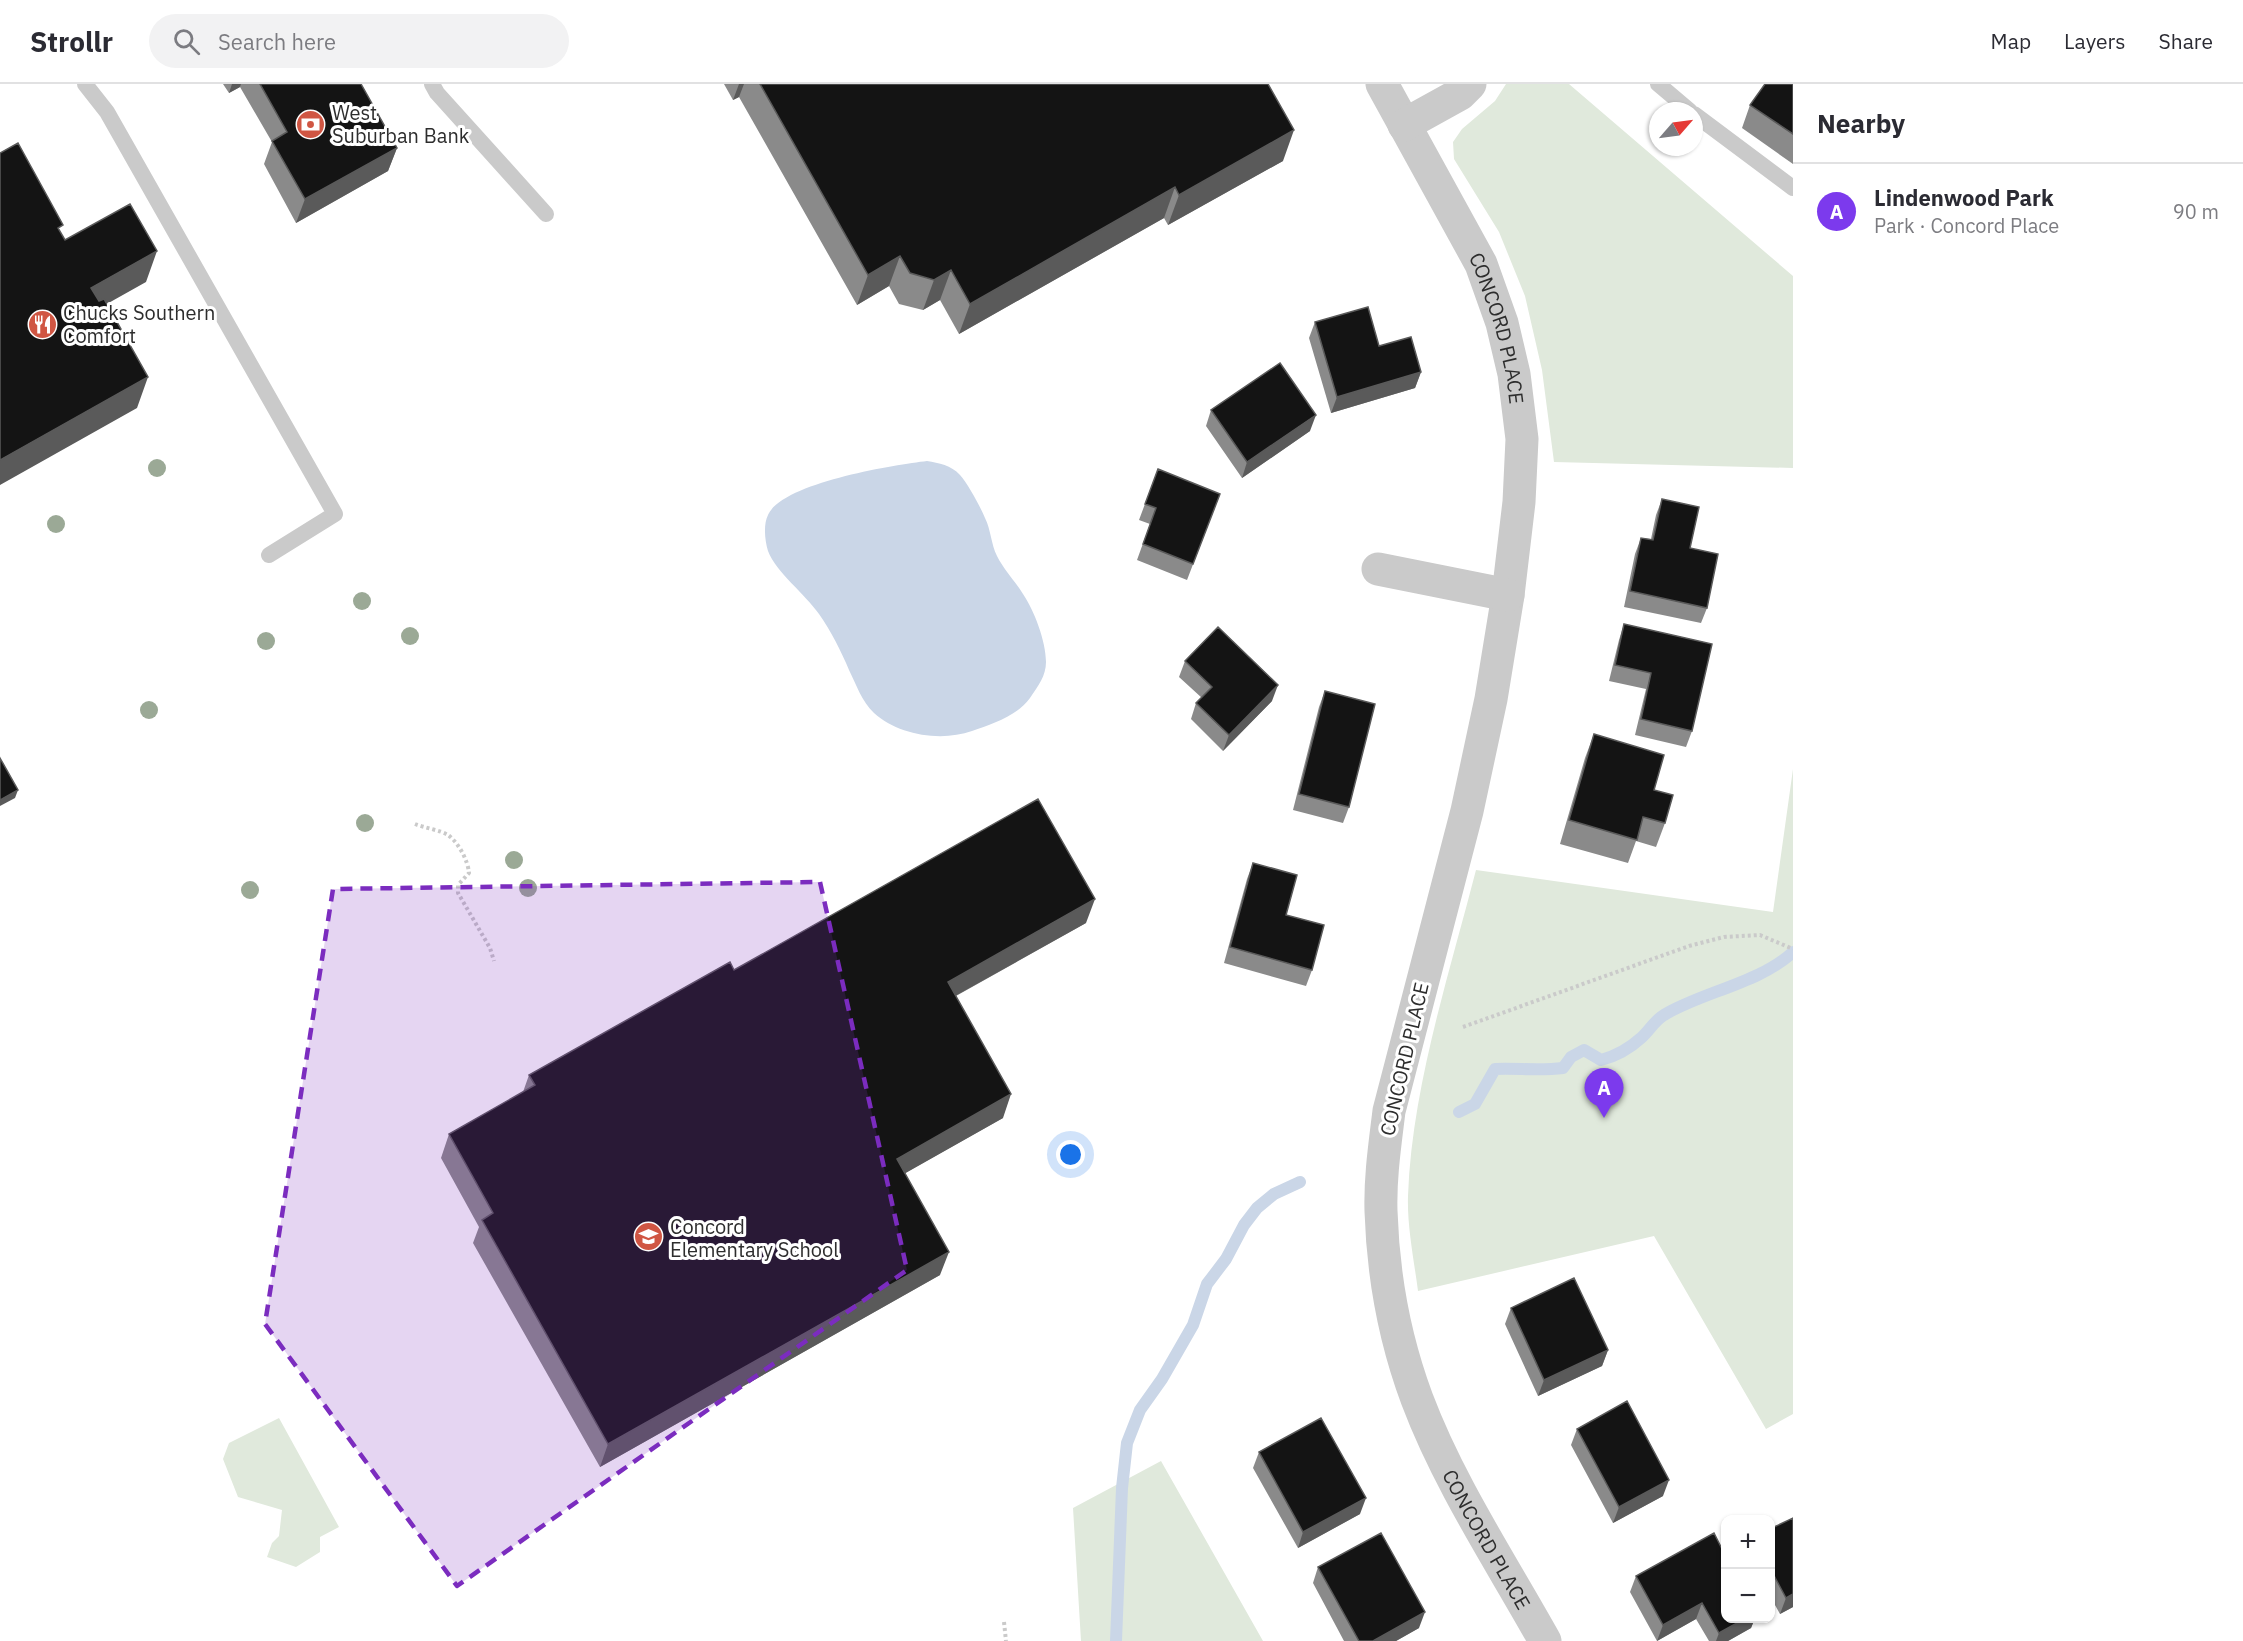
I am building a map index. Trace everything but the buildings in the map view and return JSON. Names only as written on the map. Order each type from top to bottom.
[{"type":"street","name":"CONCORD PLACE","points":[[1382,84],[1481,264],[1502,323],[1514,374],[1522,439],[1519,502],[1508,595],[1491,699],[1467,811],[1389,1111],[1383,1160],[1381,1210],[1392,1305],[1417,1398],[1434,1440],[1457,1484],[1545,1641]]},
{"type":"street","points":[[1404,125],[1460,94],[1470,84]]},
{"type":"street","points":[[1378,569],[1508,595]]},
{"type":"lane","points":[[85,84],[107,112],[335,514],[269,555]]},
{"type":"lane","points":[[97,84],[107,112]]},
{"type":"lane","points":[[432,84],[437,93],[546,214]]},
{"type":"lane","points":[[1658,84],[1679,102]]},
{"type":"lane","points":[[1703,121],[1793,188]]},
{"type":"path","points":[[415,824],[448,835],[458,845],[469,873],[458,885],[458,893],[490,948],[494,961]]},
{"type":"path","points":[[1463,1028],[1689,946],[1724,937],[1760,935],[1793,949]]},
{"type":"path","points":[[1004,1622],[1006,1641]]},
{"type":"highlighted area","points":[[820,882],[907,1270],[457,1586],[265,1324],[333,889]]},
{"type":"shaded area","points":[[1506,84],[1569,84],[1649,153],[1649,156],[1653,156],[1793,276],[1793,468],[1554,462],[1542,370],[1525,296],[1499,232],[1454,159],[1453,142],[1462,129],[1495,101]]},
{"type":"shaded area","points":[[1793,769],[1793,1414],[1766,1429],[1654,1236],[1418,1291],[1408,1196],[1411,1155],[1424,1073],[1476,870],[1773,912]]},
{"type":"shaded area","points":[[279,1418],[339,1527],[320,1537],[320,1552],[296,1567],[267,1557],[272,1543],[279,1536],[282,1510],[238,1497],[223,1459],[229,1443]]},
{"type":"shaded area","points":[[1161,1461],[1263,1641],[1081,1641],[1073,1508]]},
{"type":"water","points":[[927,461],[953,469],[970,489],[987,523],[997,556],[1020,589],[1039,626],[1046,667],[1041,681],[1030,698],[1018,710],[1004,719],[972,731],[947,736],[920,734],[895,727],[870,709],[832,634],[813,606],[772,559],[765,533],[768,515],[777,504],[794,494],[815,485],[865,471]]},
{"type":"waterway","points":[[1459,1112],[1475,1104],[1495,1069],[1563,1068],[1571,1057],[1584,1050],[1601,1060],[1612,1056],[1636,1042],[1664,1015],[1764,972],[1793,952]]},
{"type":"waterway","points":[[1116,1641],[1122,1488],[1127,1443],[1140,1410],[1162,1379],[1193,1325],[1207,1284],[1226,1259],[1244,1225],[1257,1208],[1274,1194],[1300,1182]]},
{"type":"place","name":"West Suburban Bank","points":[[311,124]]},
{"type":"place","name":"Chucks Southern Comfort","points":[[42,324]]},
{"type":"place","name":"Lindenwood Park","points":[[1604,1118]]},
{"type":"place","name":"Concord Elementary School","points":[[649,1237]]}]
